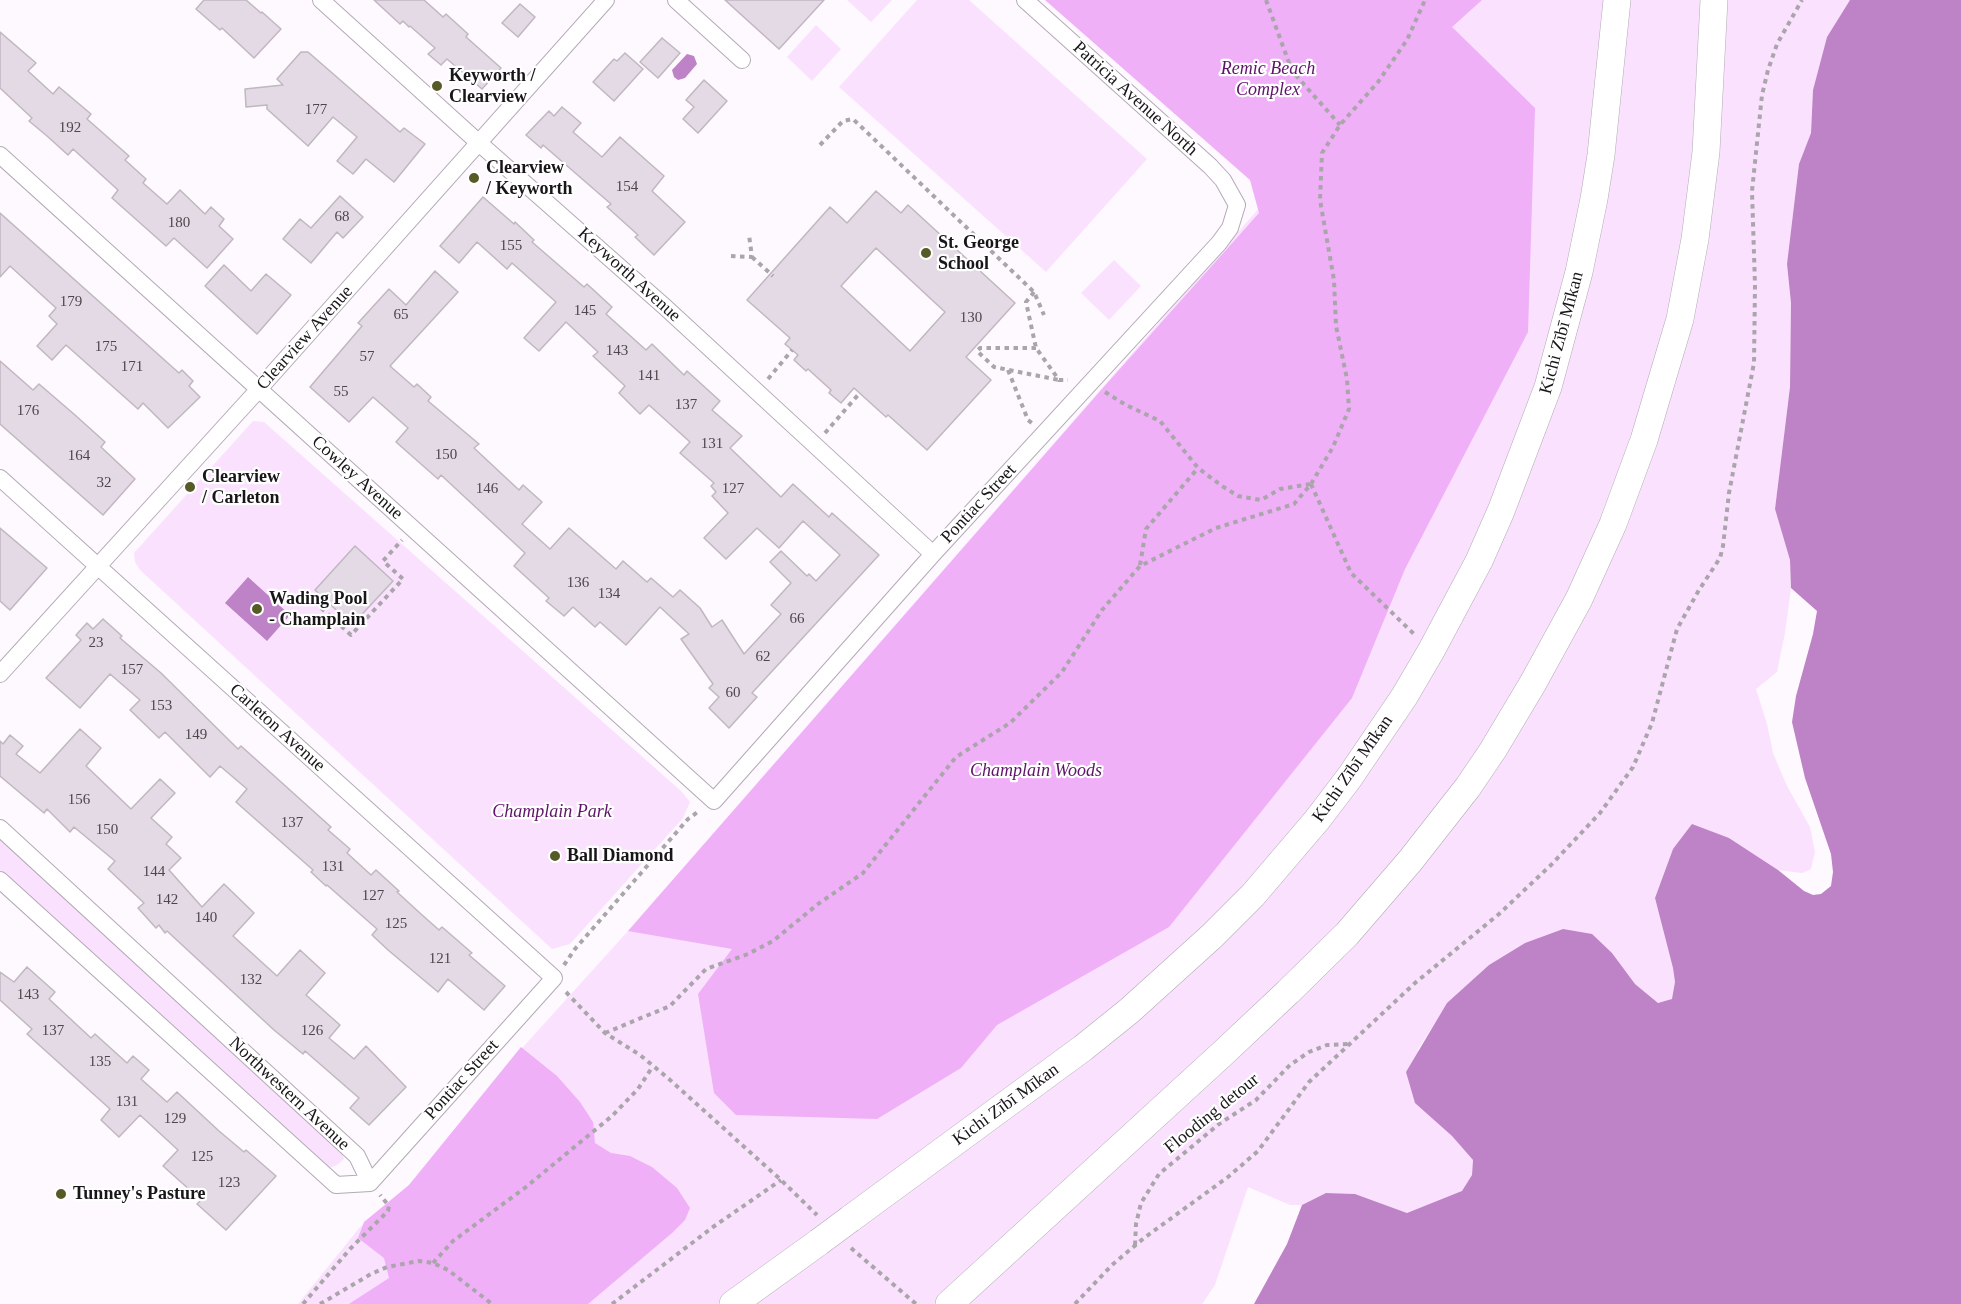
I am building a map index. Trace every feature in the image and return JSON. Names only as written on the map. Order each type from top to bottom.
[{"type":"highway","name":"Kichi Zībī Mīkan","points":[[733,1304],[1083,1048],[1137,1004],[1212,936],[1253,895],[1317,820],[1349,778],[1404,697],[1479,561],[1502,511],[1548,387],[1580,272],[1594,199],[1601,155],[1617,0]]},
{"type":"highway","points":[[949,1304],[1230,1047],[1347,934],[1410,861],[1468,787],[1533,683],[1579,599],[1613,524],[1644,440],[1680,319],[1695,239],[1706,152],[1714,0]]},
{"type":"street","name":"Keyworth Avenue","points":[[321,0],[665,307],[933,554]]},
{"type":"street","name":"Clearview Avenue","points":[[0,674],[259,390],[606,0]]},
{"type":"street","points":[[676,0],[742,60]]},
{"type":"street","name":"Patricia Avenue North","points":[[1025,0],[1210,166],[1223,180],[1237,205]]},
{"type":"street","name":"Cowley Avenue","points":[[0,155],[714,801]]},
{"type":"street","name":"Pontiac Street","points":[[714,801],[933,554],[1220,243],[1230,228],[1237,205]]},
{"type":"street","name":"Carleton Avenue","points":[[0,478],[554,978]]},
{"type":"street","name":"Northwestern Avenue","points":[[0,828],[357,1156],[370,1183],[336,1185],[0,880]]},
{"type":"street","name":"Pontiac Street","points":[[370,1183],[554,978]]},
{"type":"path","points":[[1266,0],[1292,70],[1340,125]]},
{"type":"path","points":[[605,1033],[670,1006],[706,969],[748,954],[773,941],[818,904],[863,873],[956,758],[1010,723],[1062,672],[1102,610],[1140,566],[1216,528],[1294,504],[1311,484],[1333,447],[1349,409],[1347,379],[1336,326],[1334,280],[1320,200],[1322,153],[1340,125],[1378,82],[1407,40],[1425,0]]},
{"type":"path","points":[[820,145],[843,121],[853,119],[1034,292],[1044,315]]},
{"type":"path","points":[[749,235],[752,257]]},
{"type":"path","points":[[731,256],[752,257],[773,276]]},
{"type":"path","points":[[1034,292],[1026,302],[1036,348],[1059,380]]},
{"type":"path","points":[[1036,348],[980,348],[977,351],[994,367],[1059,380],[1072,379]]},
{"type":"path","points":[[768,379],[792,350]]},
{"type":"path","points":[[1008,369],[1028,420],[1043,434]]},
{"type":"path","points":[[1091,382],[1126,405],[1160,421],[1198,468],[1238,496],[1261,500],[1280,489],[1311,484]]},
{"type":"path","points":[[815,445],[858,395]]},
{"type":"path","points":[[1140,566],[1146,529],[1198,468]]},
{"type":"path","points":[[1311,484],[1351,573],[1431,651]]},
{"type":"path","points":[[301,590],[351,635],[403,579],[383,561],[412,528]]},
{"type":"path","points":[[612,1304],[713,1227],[781,1180],[640,1055],[605,1033],[554,978],[575,949],[688,819],[714,801]]},
{"type":"path","name":"Flooding detour","points":[[1135,1246],[1136,1224],[1141,1203],[1159,1174],[1219,1124],[1256,1100],[1290,1065],[1308,1052],[1327,1046],[1351,1044]]},
{"type":"path","points":[[433,1263],[453,1241],[525,1187],[612,1116],[638,1089],[653,1066]]},
{"type":"path","points":[[303,1304],[388,1211],[389,1206],[370,1183]]},
{"type":"path","points":[[320,1304],[387,1267],[419,1261],[433,1263],[462,1280],[492,1304]]},
{"type":"green space","points":[[847,0],[892,0],[871,22]]},
{"type":"green space","points":[[917,0],[969,0],[1147,159],[1046,272],[839,87]]},
{"type":"green space","name":"Champlain Woods","points":[[1045,0],[1482,0],[1452,27],[1535,108],[1528,332],[1405,569],[1352,698],[1169,927],[997,1025],[961,1068],[877,1119],[736,1115],[714,1093],[698,994],[732,949],[628,931],[1259,213],[1250,180]]},
{"type":"green space","points":[[1448,0],[1850,0],[1827,37],[1813,90],[1811,133],[1799,164],[1787,264],[1791,303],[1790,387],[1775,509],[1790,560],[1791,588],[1777,672],[1756,689],[1773,753],[1787,786],[1810,827],[1815,852],[1811,869],[1802,873],[1778,870],[1729,838],[1673,849],[1655,898],[1673,968],[1675,982],[1673,999],[1658,1003],[1635,984],[1612,953],[1563,929],[1525,943],[1489,965],[1448,1003],[1418,1049],[1416,1103],[1452,1136],[1473,1160],[1472,1175],[1462,1192],[1407,1213],[1355,1194],[1326,1193],[1302,1205],[1290,1205],[1248,1187],[1215,1285],[1202,1304],[298,1304],[360,1227],[389,1206],[409,1185],[524,1046],[628,931],[1274,191]]},
{"type":"green space","points":[[816,25],[841,49],[812,81],[787,57]]},
{"type":"green space","points":[[1114,260],[1141,286],[1109,320],[1081,293]]},
{"type":"green space","name":"Champlain Park","points":[[253,421],[264,422],[681,791],[690,802],[683,818],[570,944],[552,949],[140,570],[135,562],[134,553]]},
{"type":"green space","points":[[0,839],[342,1152],[344,1159],[329,1168],[0,870]]},
{"type":"green space","points":[[521,1047],[557,1076],[580,1102],[593,1122],[595,1143],[611,1153],[630,1156],[652,1167],[677,1188],[690,1208],[685,1220],[588,1304],[349,1304],[389,1278],[384,1258],[358,1238],[364,1222],[409,1185]]},
{"type":"shaded area","points":[[1850,0],[1961,0],[1961,1304],[1254,1304],[1287,1244],[1302,1205],[1326,1193],[1355,1194],[1407,1213],[1462,1191],[1472,1175],[1473,1160],[1452,1136],[1415,1103],[1406,1072],[1447,1003],[1489,965],[1525,943],[1563,929],[1592,934],[1612,953],[1635,984],[1658,1003],[1672,999],[1675,982],[1673,968],[1655,898],[1673,849],[1692,824],[1729,838],[1778,870],[1804,891],[1813,895],[1821,894],[1831,886],[1833,872],[1831,854],[1805,778],[1792,722],[1796,696],[1817,611],[1791,588],[1790,560],[1775,509],[1790,387],[1791,303],[1787,264],[1799,164],[1811,133],[1813,90],[1827,37]]},
{"type":"shaded area","points":[[687,54],[694,56],[697,64],[685,78],[678,80],[674,77],[672,70]]},
{"type":"shaded area","name":"Wading Pool - Champlain","points":[[248,577],[290,615],[267,641],[225,603]]},
{"type":"building","points":[[204,0],[246,0],[281,29],[254,58],[222,28],[220,30],[196,9]]},
{"type":"building","points":[[374,0],[424,0],[443,17],[446,14],[468,34],[466,37],[501,68],[482,89],[447,59],[441,65],[428,54],[435,48],[403,21],[400,24]]},
{"type":"building","points":[[725,0],[824,0],[779,49]]},
{"type":"building","points":[[520,4],[535,17],[518,37],[502,23]]},
{"type":"building","points":[[0,32],[36,63],[28,71],[53,94],[59,87],[91,114],[87,119],[129,156],[125,160],[146,179],[143,183],[167,204],[180,190],[205,214],[211,207],[224,219],[219,226],[233,239],[207,268],[174,238],[166,246],[112,198],[118,190],[73,149],[68,155],[29,121],[32,118],[0,88]]},
{"type":"building","points":[[662,38],[680,53],[658,78],[640,62]]},
{"type":"building","points":[[301,52],[308,52],[400,132],[404,128],[425,144],[394,182],[366,159],[353,174],[337,161],[357,137],[333,117],[308,146],[267,109],[267,105],[246,107],[245,89],[283,85],[277,79]]},
{"type":"building","points":[[625,53],[643,69],[614,101],[593,82],[614,59],[617,61]]},
{"type":"building","points":[[704,80],[727,101],[698,133],[683,119],[694,107],[686,100]]},
{"type":"building","points":[[562,107],[581,123],[573,132],[602,157],[620,137],[664,176],[652,191],[685,222],[654,255],[635,237],[638,235],[607,207],[611,204],[543,145],[541,148],[526,135],[549,111],[554,116]]},
{"type":"building","points":[[876,191],[901,213],[908,205],[1015,303],[966,357],[991,380],[927,450],[854,388],[841,403],[829,393],[831,390],[808,369],[806,371],[794,360],[798,355],[785,344],[790,338],[747,300],[830,207],[847,223]],"holes":[[[876,248],[945,312],[910,351],[841,286]]]},
{"type":"building","points":[[340,196],[363,217],[343,238],[337,232],[311,263],[283,239],[300,219],[311,228]]},
{"type":"building","points":[[483,197],[514,224],[515,222],[534,240],[532,242],[584,287],[587,284],[612,307],[606,314],[646,350],[652,344],[684,375],[687,371],[720,401],[712,410],[742,436],[730,448],[781,497],[793,484],[829,517],[832,513],[879,555],[752,693],[757,697],[729,728],[709,708],[719,697],[709,688],[713,684],[681,639],[689,634],[660,607],[626,645],[600,622],[595,627],[573,607],[564,616],[546,601],[549,598],[514,566],[525,553],[441,475],[438,479],[396,442],[408,428],[373,397],[349,422],[310,387],[362,326],[358,323],[389,289],[406,305],[435,271],[458,292],[390,366],[414,387],[417,384],[431,397],[428,401],[479,444],[474,448],[519,490],[523,485],[542,502],[522,524],[550,549],[569,528],[616,569],[623,561],[647,582],[651,578],[673,597],[680,590],[700,608],[712,627],[722,620],[744,654],[781,614],[771,605],[791,583],[770,562],[781,551],[807,576],[809,574],[816,581],[840,555],[803,521],[779,548],[757,528],[726,559],[704,538],[728,513],[712,496],[716,492],[711,486],[714,483],[680,453],[690,442],[649,405],[640,414],[619,393],[625,386],[593,356],[598,352],[566,322],[539,351],[524,338],[556,302],[512,263],[507,269],[477,242],[459,263],[440,246]]},
{"type":"building","points":[[0,213],[179,373],[182,370],[193,381],[189,386],[200,397],[168,428],[143,403],[138,409],[66,345],[52,360],[37,346],[57,324],[49,316],[56,308],[10,266],[0,277]]},
{"type":"building","points":[[224,265],[251,291],[266,274],[291,295],[257,334],[205,286]]},
{"type":"building","points":[[0,361],[33,390],[39,384],[75,415],[105,442],[101,447],[135,479],[103,515],[0,424]]},
{"type":"building","points":[[0,528],[47,568],[10,610],[0,601]]},
{"type":"building","points":[[355,546],[393,581],[352,625],[315,590]]},
{"type":"building","points":[[103,619],[122,636],[120,638],[161,673],[238,749],[241,746],[331,827],[328,830],[350,849],[347,853],[371,875],[376,870],[421,914],[439,930],[442,927],[472,953],[469,955],[505,986],[484,1010],[448,979],[438,992],[388,950],[372,935],[377,929],[326,886],[311,872],[313,870],[236,802],[247,789],[220,766],[210,777],[165,732],[159,738],[130,710],[140,700],[110,674],[80,708],[46,678],[81,640],[76,635],[87,623],[93,629]]},
{"type":"building","points":[[80,729],[101,748],[86,766],[131,809],[160,779],[175,793],[151,818],[172,837],[166,844],[181,858],[169,870],[202,907],[224,884],[254,913],[233,936],[277,976],[300,950],[325,973],[306,995],[340,1025],[329,1038],[354,1059],[366,1046],[406,1087],[369,1125],[350,1108],[359,1098],[305,1051],[303,1054],[274,1030],[167,931],[165,933],[159,925],[156,928],[138,908],[144,903],[108,869],[115,861],[74,827],[70,832],[47,809],[44,813],[0,776],[0,741],[3,744],[10,735],[23,746],[16,754],[40,773]]},
{"type":"building","points":[[27,967],[55,992],[49,999],[91,1038],[95,1034],[127,1063],[133,1056],[149,1070],[141,1079],[167,1102],[177,1092],[219,1131],[244,1152],[246,1150],[276,1176],[226,1230],[197,1204],[201,1200],[163,1166],[178,1150],[140,1115],[119,1137],[101,1120],[110,1109],[27,1034],[32,1029],[0,1000],[0,972],[14,982]]},
{"type":"place","name":"Keyworth / Clearview","points":[[437,86]]},
{"type":"place","name":"Clearview / Keyworth","points":[[474,178]]},
{"type":"place","name":"St. George School","points":[[926,253]]},
{"type":"place","name":"Clearview / Carleton","points":[[190,487]]},
{"type":"place","name":"Wading Pool - Champlain","points":[[257,609]]},
{"type":"place","name":"Ball Diamond","points":[[555,856]]},
{"type":"place","name":"Tunney's Pasture","points":[[61,1194]]},
{"type":"park label","name":"Remic Beach Complex","points":[[1268,79]]}]
